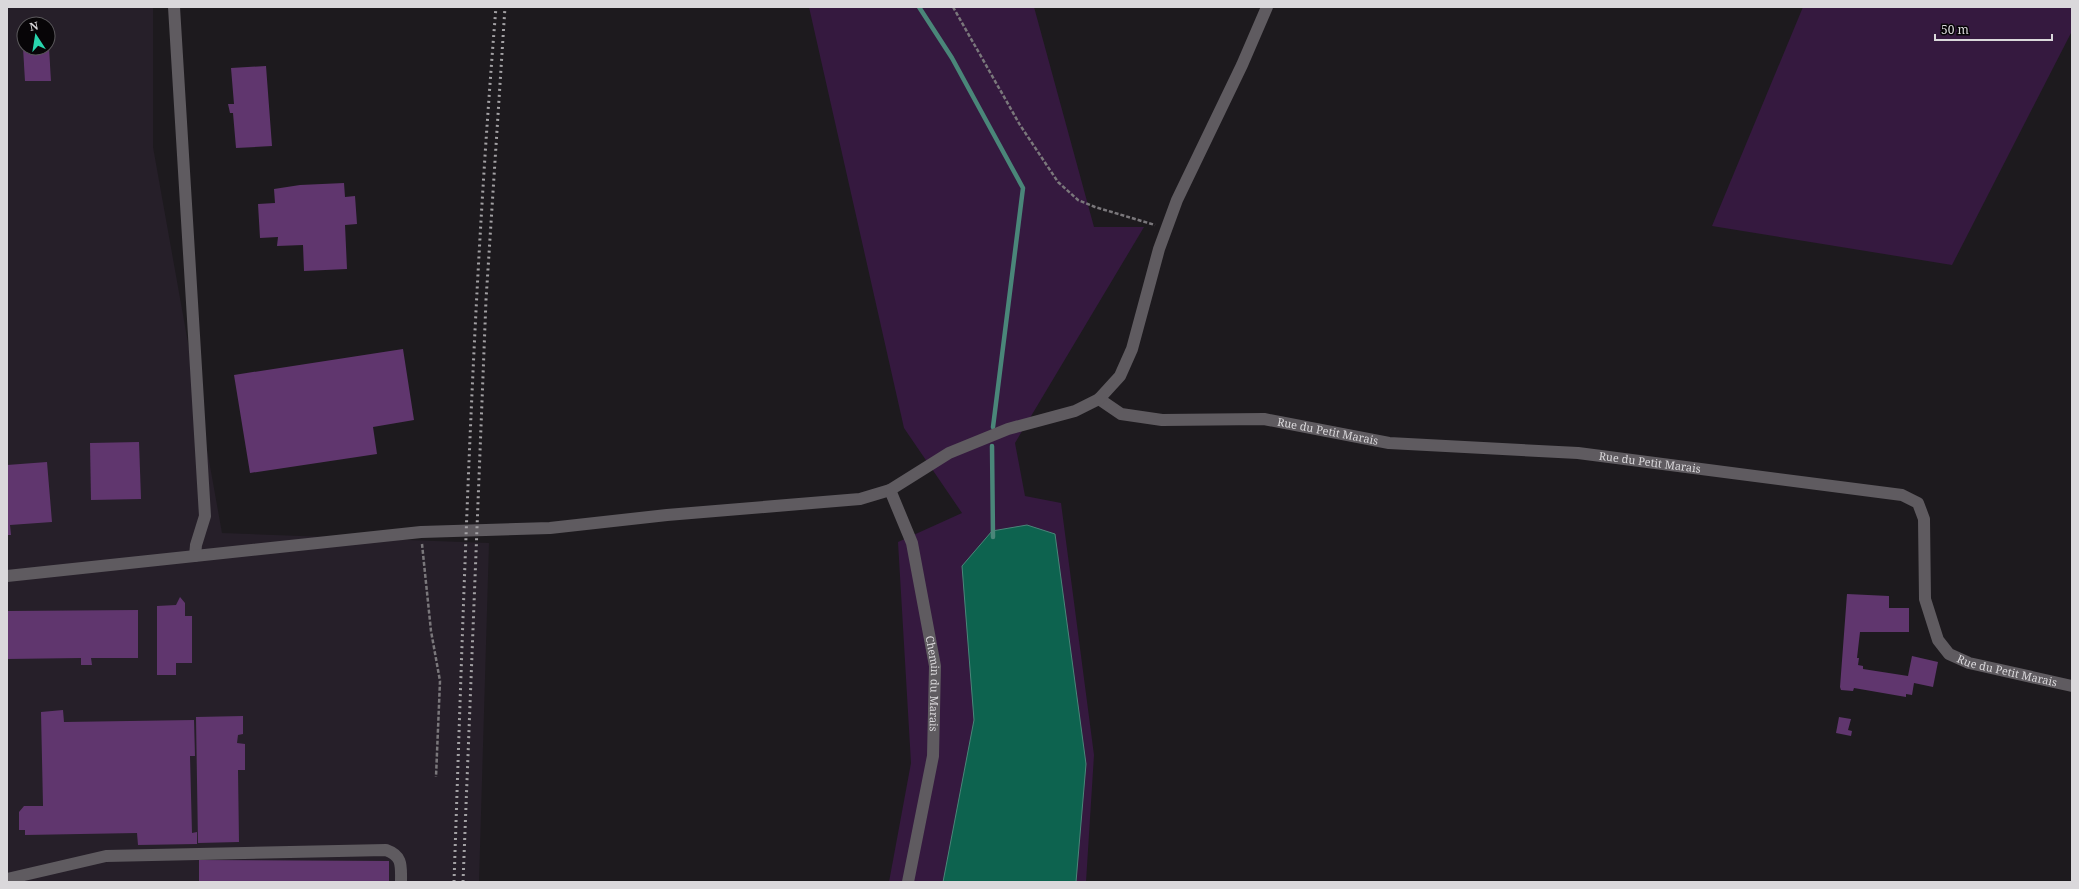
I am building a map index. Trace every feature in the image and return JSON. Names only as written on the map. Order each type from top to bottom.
[{"type":"street","points":[[174,7],[205,516],[194,556]]},
{"type":"street","points":[[7,576],[421,532],[550,528],[667,515],[860,498],[890,490],[949,453],[1008,429],[1075,411],[1099,399],[1120,376],[1132,349],[1159,249],[1177,200],[1242,64],[1267,7]]},
{"type":"street","name":"Rue du Petit Marais","points":[[1099,399],[1122,414],[1162,420],[1264,419],[1389,443],[1578,454],[1902,495],[1918,503],[1924,519],[1925,599],[1938,640],[1949,654],[1969,663],[2072,686]]},
{"type":"street","name":"Chemin du Marais","points":[[890,490],[912,543],[935,666],[933,756],[908,882]]},
{"type":"street","points":[[10,880],[106,856],[386,850],[395,853],[399,859],[401,882]]},
{"type":"path","points":[[954,7],[1020,125],[1058,182],[1078,200],[1095,207],[1167,228]]},
{"type":"path","points":[[421,532],[430,631],[440,681],[436,777]]},
{"type":"shaded area","points":[[7,7],[153,7],[153,147],[222,533],[489,543],[479,882],[7,882]]},
{"type":"shaded area","points":[[809,7],[1034,7],[1094,227],[1144,227],[1015,443],[1025,496],[1061,503],[1094,755],[1086,882],[889,882],[911,763],[898,542],[962,513],[904,428]]},
{"type":"shaded area","points":[[1803,7],[2072,7],[2072,31],[1952,265],[1712,226]]},
{"type":"shaded area","points":[[1027,525],[1055,534],[1086,764],[1076,882],[943,882],[974,720],[962,566],[992,531]]},
{"type":"building","points":[[23,56],[49,56],[51,81],[25,81]]},
{"type":"building","points":[[266,66],[272,146],[236,148],[233,113],[230,113],[228,104],[234,104],[231,68]]},
{"type":"building","points":[[344,183],[345,197],[355,196],[357,224],[345,225],[347,269],[304,271],[303,245],[277,246],[278,237],[260,238],[258,204],[275,203],[274,189],[300,185]]},
{"type":"building","points":[[403,349],[414,420],[373,427],[377,454],[250,473],[234,375]]},
{"type":"building","points":[[139,442],[141,499],[91,500],[90,443]]},
{"type":"building","points":[[47,462],[52,522],[10,525],[11,535],[7,535],[7,465]]},
{"type":"building","points":[[1847,594],[1889,596],[1889,608],[1909,608],[1909,632],[1860,632],[1857,658],[1859,658],[1858,665],[1863,666],[1863,669],[1908,676],[1912,656],[1938,662],[1933,687],[1914,683],[1912,695],[1906,694],[1906,697],[1854,688],[1853,691],[1841,690]]},
{"type":"building","points":[[180,597],[185,603],[185,616],[192,616],[192,663],[176,663],[176,675],[157,675],[157,606],[176,605]]},
{"type":"building","points":[[138,610],[138,658],[91,658],[92,665],[81,665],[81,658],[7,659],[7,611]]},
{"type":"building","points":[[63,710],[64,722],[194,720],[195,756],[190,756],[192,833],[197,832],[197,844],[138,845],[137,833],[25,835],[25,830],[19,830],[19,812],[24,806],[43,806],[41,712]]},
{"type":"building","points":[[243,716],[243,734],[238,735],[237,743],[245,744],[245,770],[238,770],[239,842],[198,843],[196,717]]},
{"type":"building","points":[[1839,717],[1851,719],[1848,730],[1852,731],[1851,736],[1836,733]]},
{"type":"building","points":[[199,860],[389,861],[389,882],[199,882]]},
{"type":"waterway","points":[[919,7],[952,58],[1023,188],[993,427]]},
{"type":"waterway","points":[[992,446],[993,537]]},
{"type":"railway","points":[[454,882],[465,554],[475,335],[496,7]]},
{"type":"railway","points":[[463,882],[486,300],[505,7]]}]
